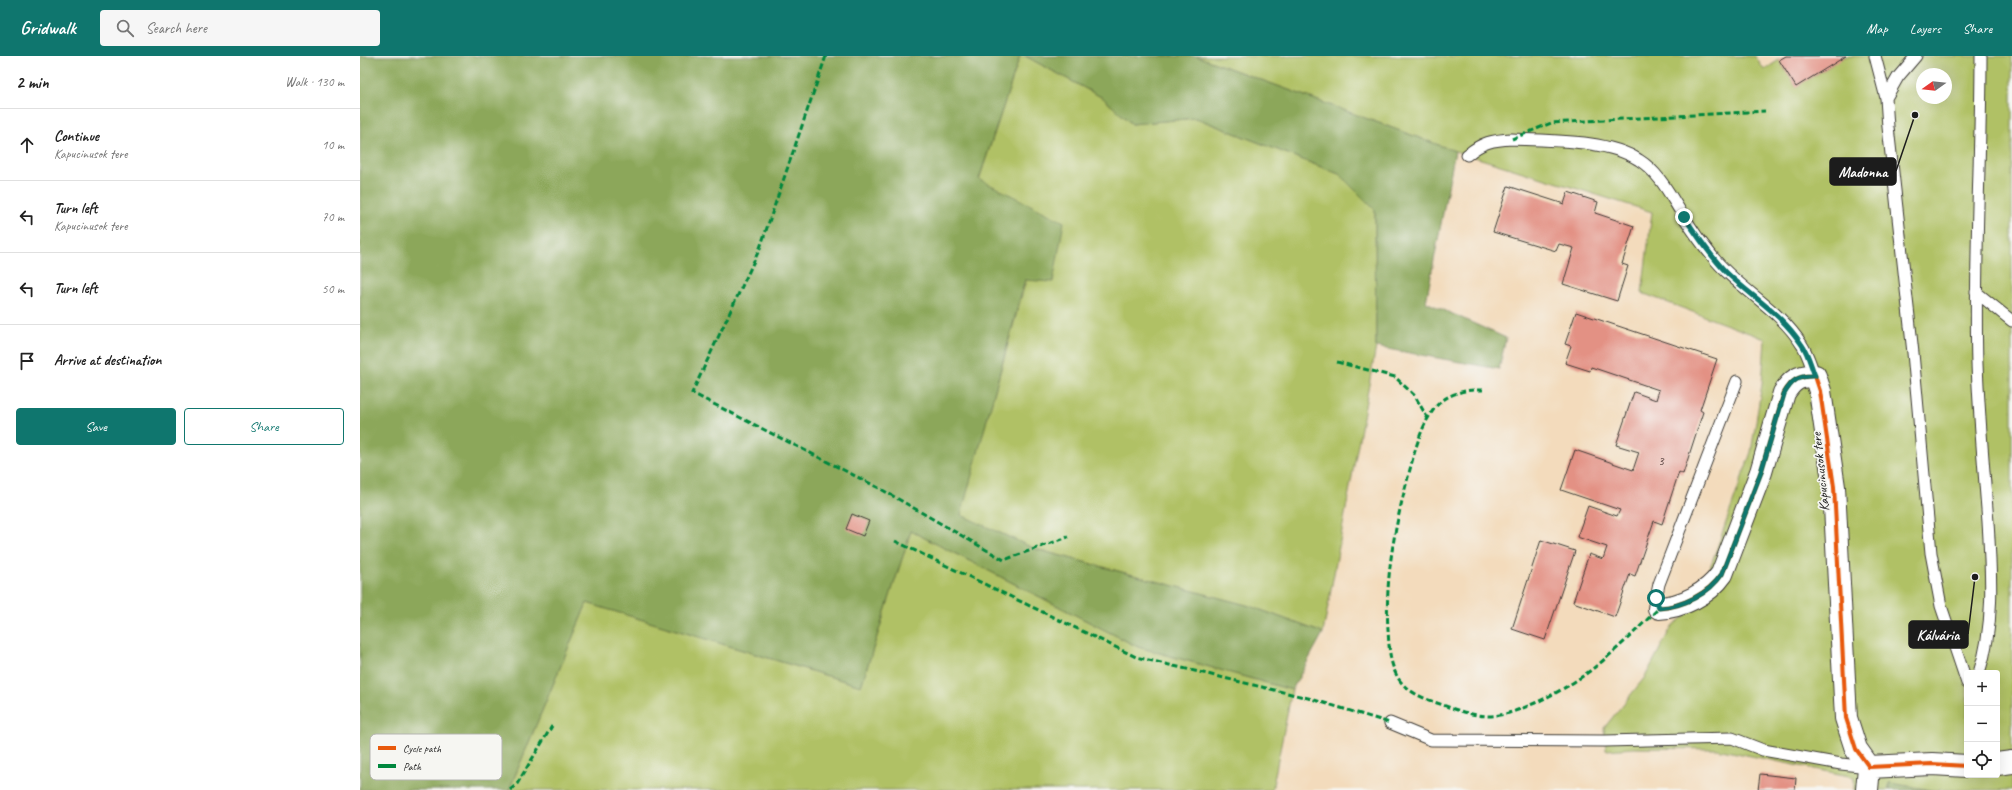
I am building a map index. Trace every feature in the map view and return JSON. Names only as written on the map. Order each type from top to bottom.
[{"type":"street","points":[[1659,608],[1670,608],[1704,592],[1716,583],[1726,564],[1761,472],[1784,394],[1790,384],[1798,377],[1815,376]]},
{"type":"street","name":"Kapucinusok tere","points":[[1815,376],[1820,391],[1834,487],[1846,718],[1856,749],[1870,767]]},
{"type":"street","points":[[1867,790],[1870,767],[1932,764],[1964,766]]},
{"type":"lane","points":[[1875,56],[1886,98],[1913,353],[1931,553],[1941,606],[1964,674]]},
{"type":"lane","points":[[1886,98],[1898,77],[1916,56]]},
{"type":"lane","points":[[1980,670],[1988,636],[1990,562],[1977,365],[1976,292],[1981,158],[1981,56]]},
{"type":"lane","points":[[1467,155],[1480,144],[1500,139],[1512,139],[1607,146],[1640,160],[1662,182],[1684,217],[1712,256],[1728,274],[1762,301],[1786,324],[1803,346],[1815,376]]},
{"type":"lane","points":[[1976,292],[2012,322]]},
{"type":"lane","points":[[1659,608],[1656,598],[1659,584],[1737,381]]},
{"type":"lane","points":[[1390,723],[1431,740],[1606,741],[1732,738],[1763,750],[1841,764],[1870,767]]},
{"type":"green space","points":[[360,56],[1020,56],[979,179],[1064,222],[1053,282],[1025,280],[961,515],[1035,549],[1250,606],[1323,633],[1292,690],[1138,647],[911,531],[861,686],[587,603],[509,790],[360,790]]},
{"type":"green space","points":[[1020,56],[1025,56],[1103,98],[1132,124],[1196,118],[1339,174],[1375,210],[1376,347],[1323,633],[1250,606],[1035,549],[960,515],[1026,280],[979,180]]},
{"type":"green space","points":[[1025,56],[1196,56],[1455,151],[1426,302],[1506,338],[1499,369],[1376,347],[1375,210],[1339,174],[1196,118],[1132,124],[1103,98]]},
{"type":"green space","points":[[1196,56],[1755,56],[1764,70],[1779,60],[1796,87],[1846,56],[2012,56],[2012,790],[1931,790],[1889,783],[1889,790],[1854,790],[1854,777],[1717,749],[1634,748],[1606,750],[1604,728],[1645,677],[1672,626],[1696,607],[1751,452],[1762,384],[1765,339],[1642,293],[1652,212],[1455,151]]},
{"type":"green space","points":[[911,531],[1138,647],[1292,690],[1272,790],[509,790],[587,603],[861,686]]},
{"type":"green space","points":[[1889,783],[1931,790],[1889,790]]},
{"type":"building","points":[[1786,56],[1846,56],[1796,87],[1779,60]]},
{"type":"building","points":[[1508,186],[1564,204],[1568,192],[1598,202],[1595,213],[1634,226],[1622,264],[1628,266],[1617,301],[1563,284],[1574,248],[1559,244],[1556,251],[1493,232]]},
{"type":"building","points":[[1576,312],[1717,359],[1700,410],[1703,412],[1683,474],[1679,472],[1662,524],[1654,521],[1635,576],[1630,574],[1615,617],[1573,602],[1589,554],[1603,559],[1607,547],[1577,537],[1588,506],[1617,516],[1620,510],[1561,490],[1575,450],[1633,470],[1639,452],[1616,445],[1634,392],[1656,400],[1659,390],[1591,367],[1590,371],[1565,363],[1571,346],[1565,344]]},
{"type":"building","points":[[852,514],[869,521],[863,536],[846,529]]},
{"type":"building","points":[[1541,540],[1575,551],[1545,640],[1512,629]]},
{"type":"building","points":[[1760,774],[1796,778],[1795,790],[1758,790]]},
{"type":"marked path","points":[[826,56],[760,248],[692,393],[879,488],[1004,560],[1068,537]]},
{"type":"marked path","points":[[1512,139],[1551,123],[1765,111]]},
{"type":"marked path","points":[[1337,362],[1395,377],[1415,396],[1428,419]]},
{"type":"marked path","points":[[1483,390],[1469,390],[1462,392],[1450,396],[1439,404],[1424,425],[1414,453],[1394,536],[1389,573],[1387,611],[1392,663],[1396,674],[1404,686],[1429,700],[1471,714],[1495,716],[1519,710],[1554,694],[1587,673],[1602,662],[1659,608]]},
{"type":"marked path","points":[[895,541],[1136,657],[1308,698],[1390,723]]},
{"type":"marked path","points":[[510,790],[517,784],[552,726]]},
{"type":"cycle path","points":[[1659,608],[1677,605],[1694,598],[1709,588],[1722,574],[1761,472],[1784,393],[1796,379],[1805,376],[1815,376],[1820,391],[1834,487],[1846,718],[1856,749],[1869,767]]},
{"type":"cycle path","points":[[1869,767],[1932,764],[1964,766]]},
{"type":"place","name":"Madonna","points":[[1915,115]]},
{"type":"place","name":"Kálvária","points":[[1975,577]]},
{"type":"route","points":[[1656,598],[1659,608],[1670,608],[1704,592],[1716,583],[1722,574],[1761,472],[1784,394],[1790,384],[1798,377],[1815,376],[1803,346],[1786,324],[1762,301],[1728,274],[1712,256],[1684,217]]}]
